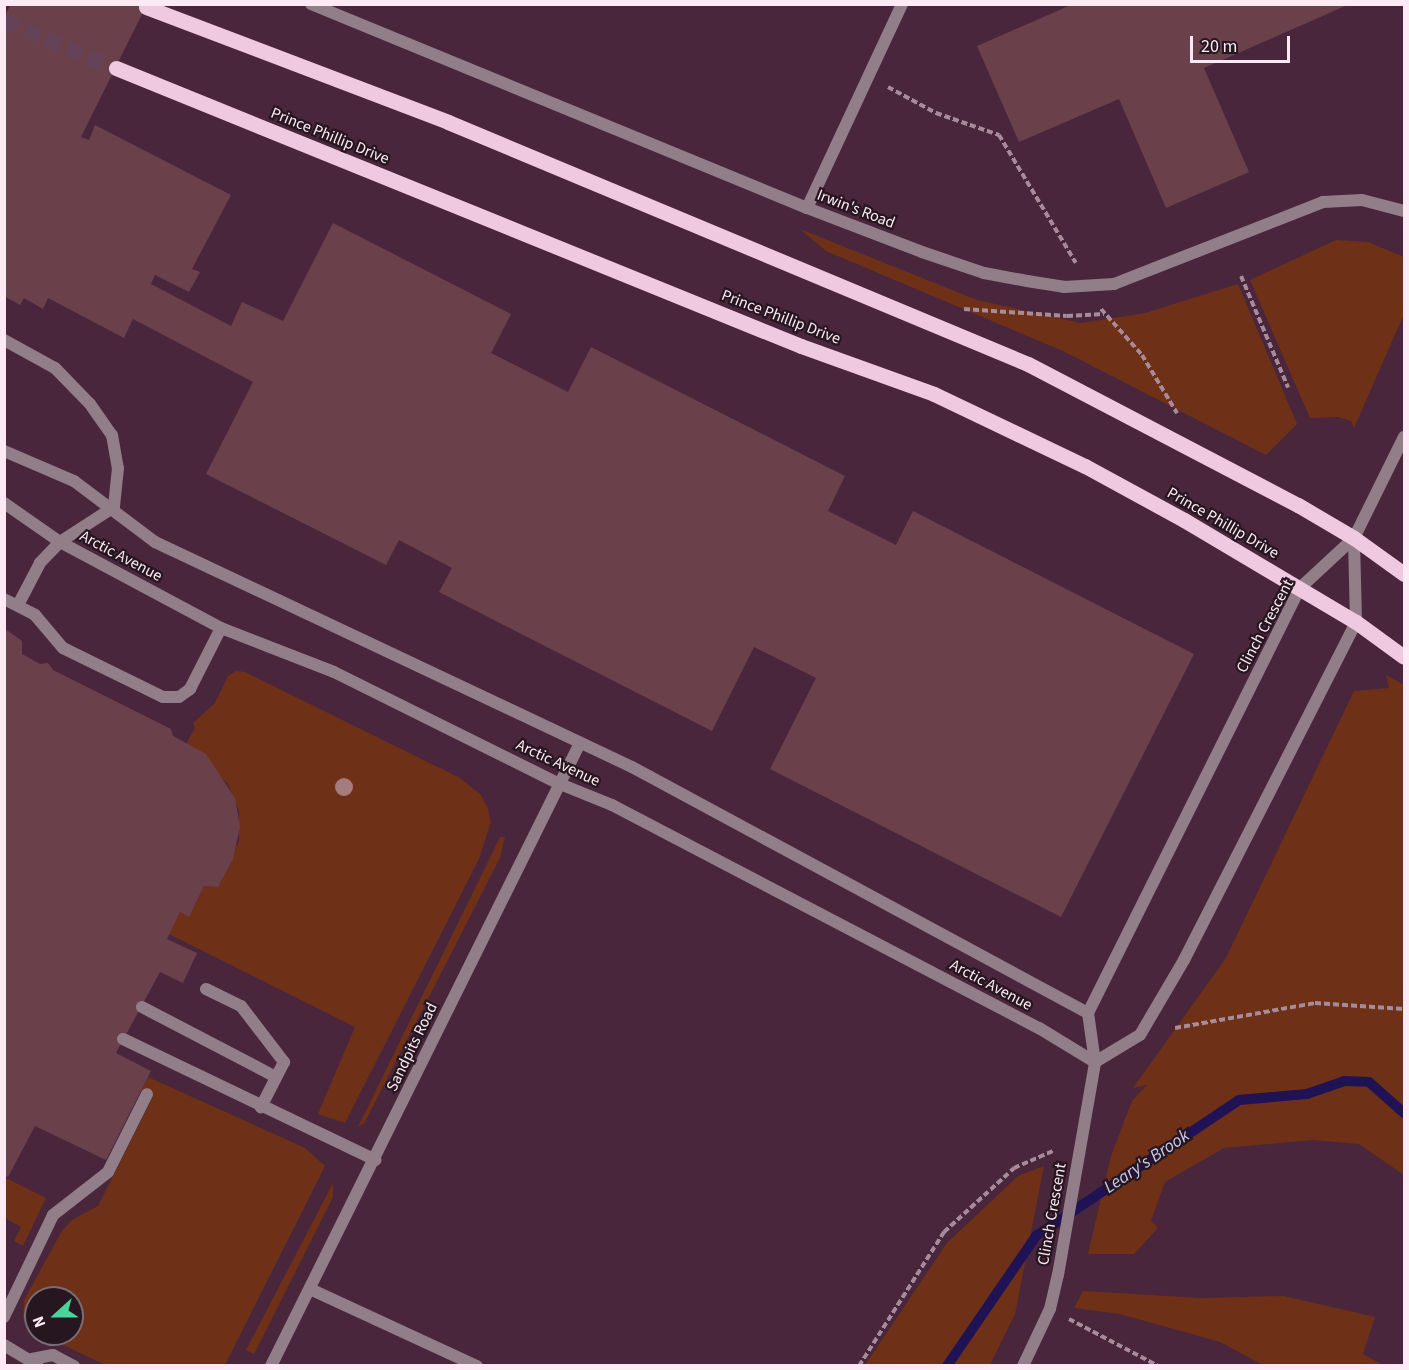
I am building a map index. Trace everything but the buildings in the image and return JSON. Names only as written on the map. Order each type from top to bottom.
[{"type":"main road","points":[[146,7],[448,122],[1028,364],[1354,538],[1404,574]]},
{"type":"main road","name":"Prince Phillip Drive","points":[[116,68],[801,346],[934,394],[1085,466],[1300,588],[1356,622],[1404,657]]},
{"type":"street","name":"Irwin's Road","points":[[311,4],[807,208],[984,273],[1064,287],[1114,284],[1323,202],[1362,200],[1404,211]]},
{"type":"street","points":[[807,208],[903,4]]},
{"type":"street","points":[[4,340],[55,368],[90,404],[112,435],[118,468],[114,507],[60,542],[40,563],[18,605]]},
{"type":"street","points":[[1095,1062],[1140,1035],[1184,960],[1356,622],[1354,538],[1404,437]]},
{"type":"street","name":"Arctic Avenue","points":[[4,451],[74,481],[114,507],[155,542],[632,767],[1088,1013]]},
{"type":"street","name":"Arctic Avenue","points":[[4,503],[60,542],[221,628],[334,672],[560,784],[622,810],[1039,1028],[1095,1062]]},
{"type":"street","name":"Clinch Crescent","points":[[1023,1365],[1050,1309],[1058,1275],[1095,1062],[1088,1013],[1300,588],[1354,538]]},
{"type":"street","points":[[4,599],[36,615],[63,648],[163,697],[179,697],[190,689],[221,628]]},
{"type":"street","name":"Sandpits Road","points":[[271,1365],[375,1160],[580,743]]},
{"type":"street","points":[[206,990],[241,1006],[284,1062],[261,1107]]},
{"type":"street","points":[[141,1007],[276,1077]]},
{"type":"street","points":[[123,1039],[375,1160]]},
{"type":"street","points":[[4,1317],[53,1215],[108,1172],[147,1094]]},
{"type":"street","points":[[310,1289],[477,1365]]},
{"type":"street","points":[[4,1345],[35,1362],[53,1355],[75,1365]]},
{"type":"path","points":[[888,87],[936,113],[999,135],[1074,259]]},
{"type":"path","points":[[1241,276],[1288,387]]},
{"type":"path","points":[[958,309],[1067,316],[1104,314],[1142,355],[1178,414]]},
{"type":"path","points":[[1175,1028],[1315,1003],[1404,1009]]},
{"type":"path","points":[[859,1365],[944,1232],[1014,1168],[1053,1151]]},
{"type":"path","points":[[1050,1309],[1158,1365]]},
{"type":"shaded area","points":[[800,229],[977,300],[1081,323],[1145,313],[1238,284],[1297,424],[1266,455],[1063,351],[826,251]]},
{"type":"shaded area","points":[[1336,240],[1368,242],[1404,257],[1404,314],[1354,428],[1351,421],[1338,417],[1310,418],[1250,280]]},
{"type":"shaded area","points":[[236,671],[245,672],[460,778],[481,795],[488,809],[491,822],[479,859],[345,1123],[318,1114],[355,1027],[169,934],[180,912],[189,917],[204,886],[218,887],[239,841],[239,811],[228,784],[186,744],[195,728],[193,723],[215,703],[228,676]]},
{"type":"shaded area","points":[[1386,675],[1404,685],[1404,1175],[1359,1144],[1313,1140],[1224,1148],[1165,1182],[1151,1221],[1158,1228],[1134,1254],[1088,1254],[1111,1156],[1132,1101],[1147,1085],[1133,1088],[1226,958],[1354,691],[1389,688]]},
{"type":"shaded area","points":[[500,837],[505,837],[500,858],[365,1122],[358,1127]]},
{"type":"shaded area","points":[[148,1077],[305,1148],[325,1166],[225,1365],[105,1365],[66,1346],[84,1346],[84,1286],[32,1286],[62,1231],[72,1220],[98,1206],[153,1097],[141,1091]]},
{"type":"shaded area","points":[[1044,1166],[1015,1314],[990,1365],[865,1365],[947,1243],[1018,1176]]},
{"type":"shaded area","points":[[4,1177],[46,1198],[23,1246],[14,1241],[21,1227],[5,1218]]},
{"type":"shaded area","points":[[333,1183],[333,1197],[254,1354],[246,1350]]},
{"type":"shaded area","points":[[1083,1291],[1200,1298],[1284,1296],[1375,1317],[1363,1354],[1383,1365],[1263,1365],[1220,1342],[1120,1314],[1074,1308]]},
{"type":"waterway","name":"Leary's Brook","points":[[947,1366],[1036,1236],[1239,1100],[1307,1094],[1344,1081],[1369,1082],[1404,1113]]},
{"type":"tunnel","points":[[4,21],[116,68]]}]
